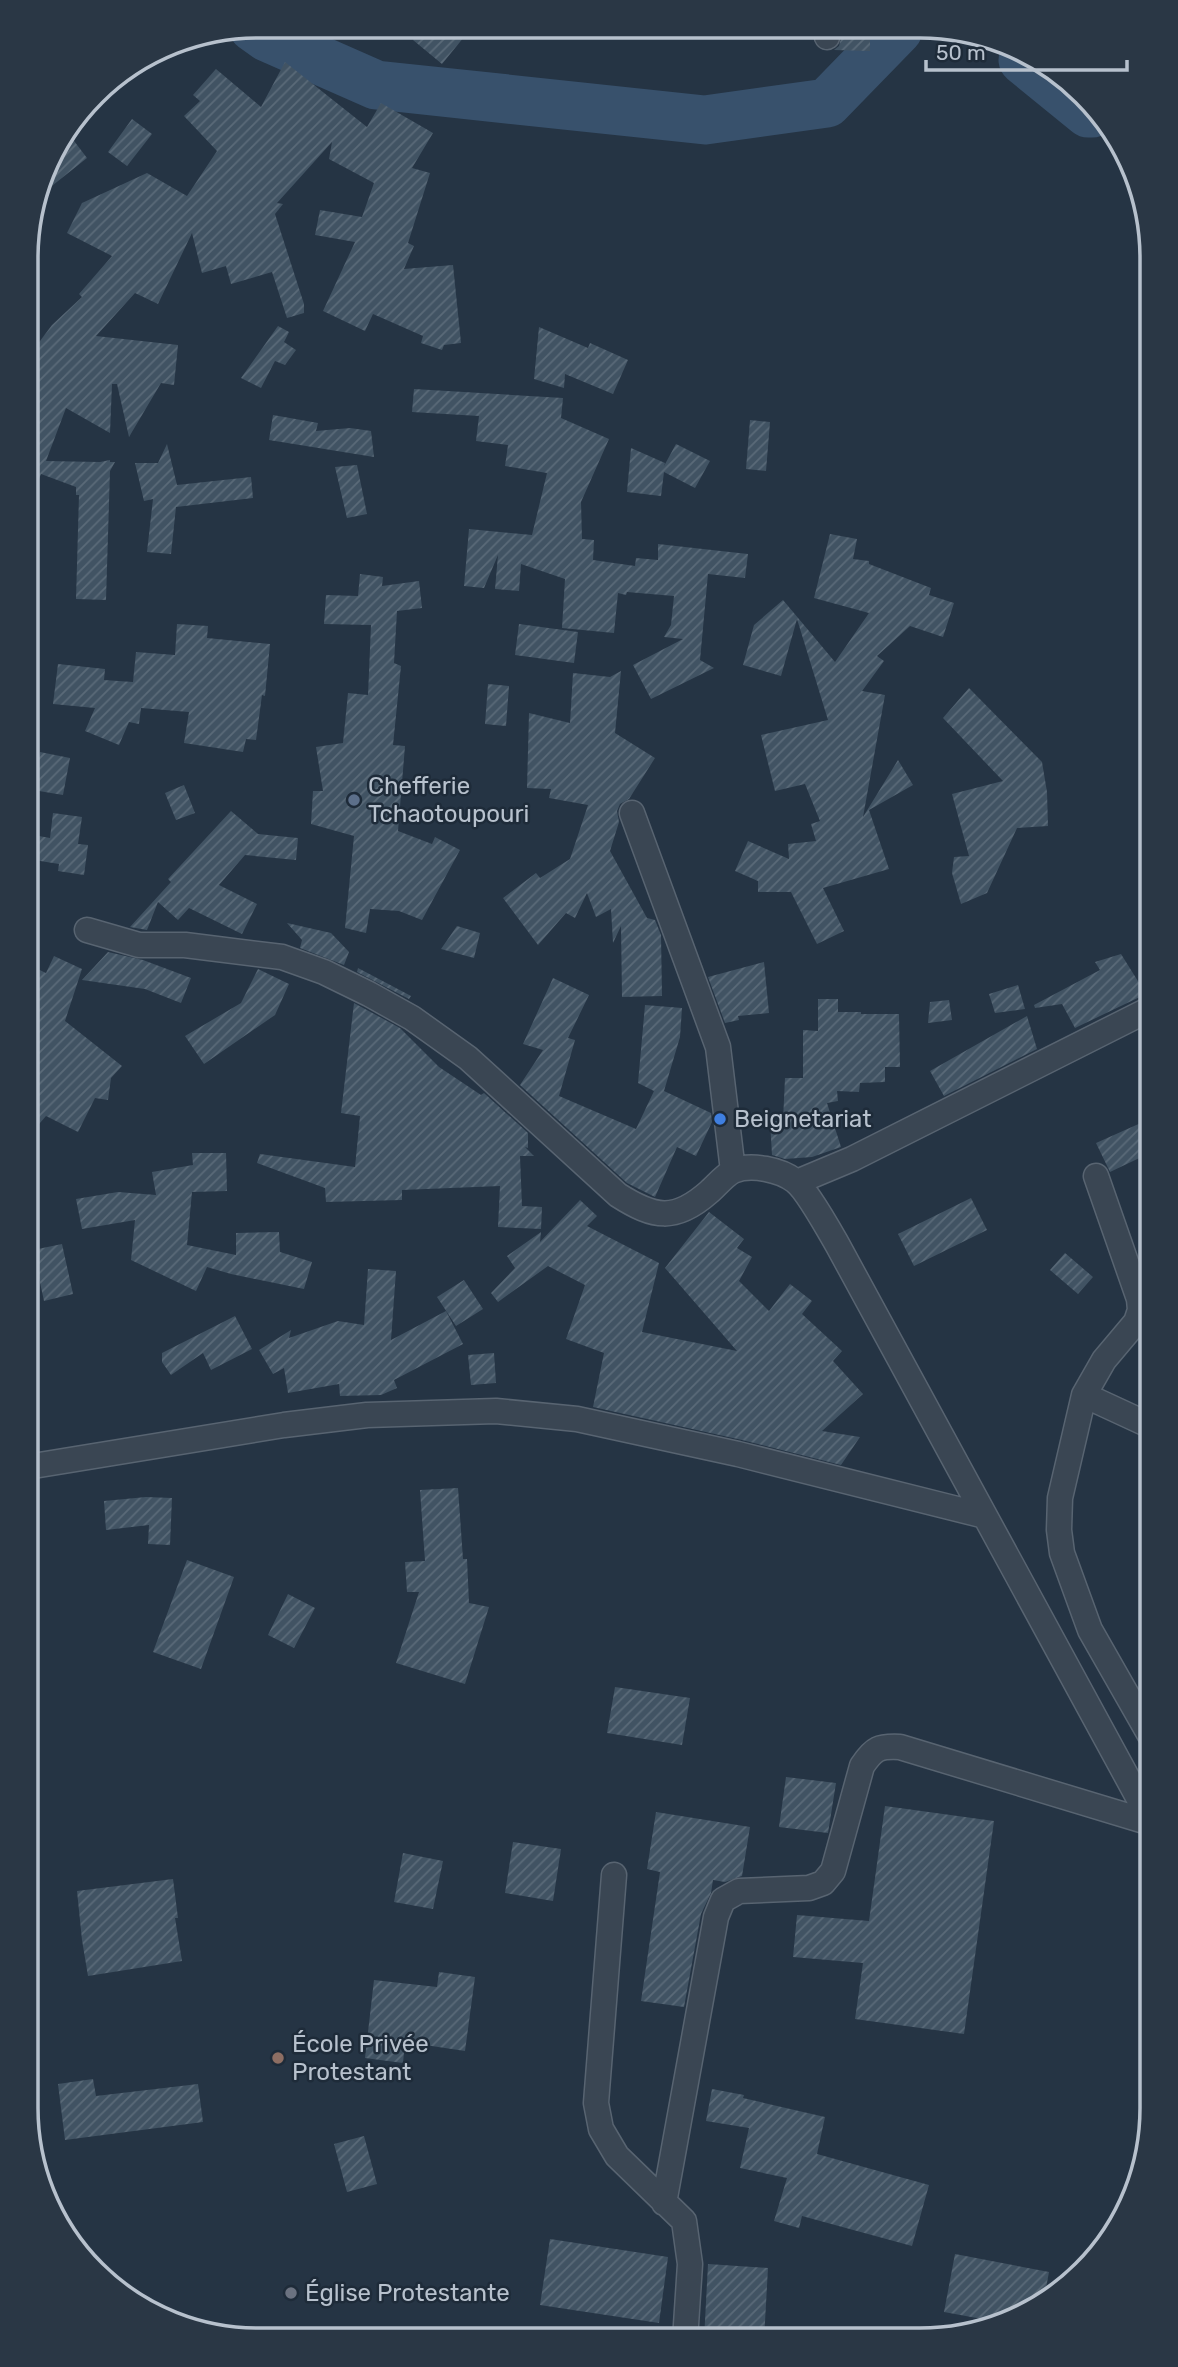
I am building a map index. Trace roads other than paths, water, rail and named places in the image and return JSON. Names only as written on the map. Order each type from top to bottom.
[{"type":"street","points":[[632,813],[718,1047],[733,1171]]},
{"type":"street","points":[[87,930],[139,945],[185,945],[282,957],[324,972],[369,994],[412,1018],[468,1058],[618,1195],[634,1205],[657,1213],[678,1212],[693,1206],[733,1171],[747,1169],[765,1169],[797,1182],[837,1244],[1139,1800]]},
{"type":"street","points":[[797,1182],[852,1159],[1140,1014]]},
{"type":"street","points":[[1096,1176],[1139,1304]]},
{"type":"street","points":[[1139,1312],[1136,1322],[1104,1360],[1084,1395],[1060,1498],[1059,1530],[1062,1553],[1090,1630],[1139,1716]]},
{"type":"street","points":[[1084,1395],[1139,1420]]},
{"type":"street","points":[[38,1465],[284,1425],[367,1415],[496,1412],[590,1422],[738,1454],[985,1516]]},
{"type":"street","points":[[664,2203],[716,1917],[723,1900],[739,1891],[809,1888],[823,1883],[833,1871],[862,1766],[870,1753],[884,1746],[900,1747],[1139,1818]]},
{"type":"street","points":[[614,1875],[596,2103],[601,2129],[617,2156],[684,2221],[691,2264],[686,2328]]},
{"type":"waterway","points":[[272,39],[376,85],[705,120],[827,103],[889,39]]},
{"type":"waterway","points":[[1054,85],[1066,95]]},
{"type":"place","name":"Chefferie Tchaotoupouri","points":[[354,800]]},
{"type":"place","name":"Beignetariat","points":[[720,1119]]},
{"type":"place","name":"École Privée Protestant","points":[[278,2058]]},
{"type":"place","name":"Église Protestante","points":[[291,2293]]}]
